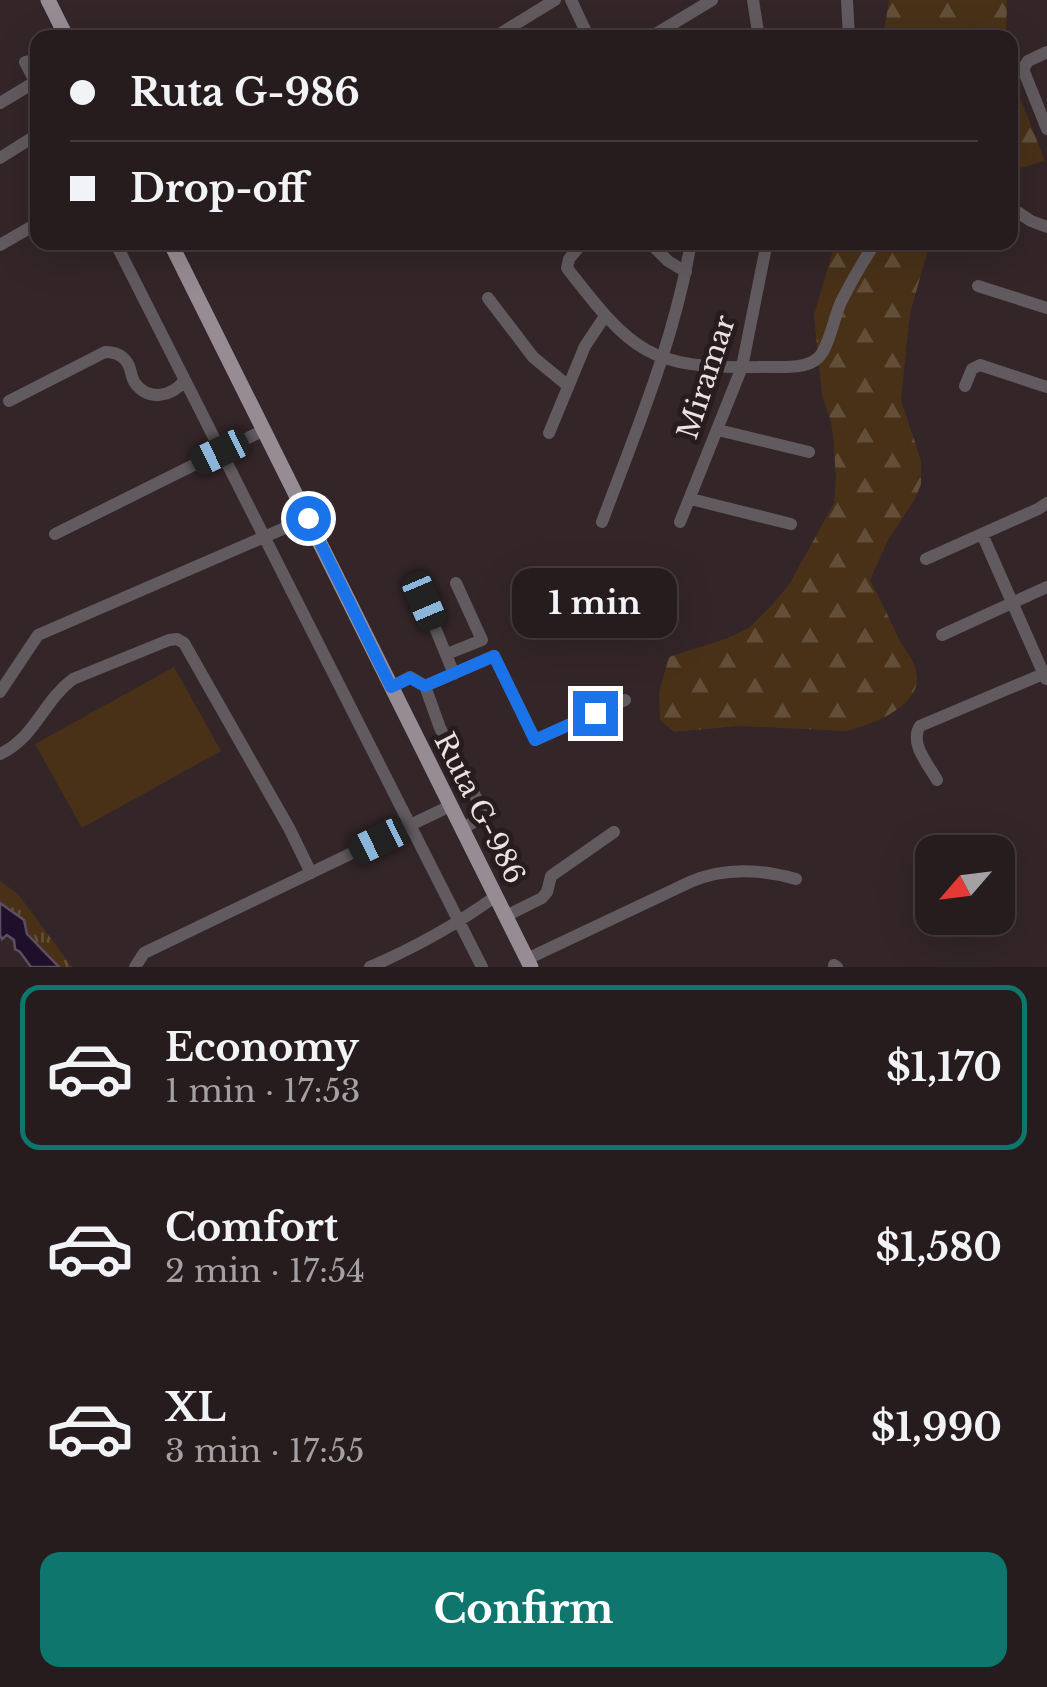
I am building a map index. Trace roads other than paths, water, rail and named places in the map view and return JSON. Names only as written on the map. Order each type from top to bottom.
[{"type":"main road","points":[[48,0],[63,30]]},
{"type":"main road","name":"Ruta G-986","points":[[174,250],[530,963]]},
{"type":"street","points":[[505,30],[555,0]]},
{"type":"street","points":[[571,0],[585,30]]},
{"type":"street","points":[[662,30],[712,0]]},
{"type":"street","points":[[753,0],[758,30]]},
{"type":"street","points":[[847,0],[849,30]]},
{"type":"street","points":[[678,21],[680,30]]},
{"type":"street","points":[[1047,52],[1028,61],[1023,72],[1047,129]]},
{"type":"street","points":[[0,103],[30,88]]},
{"type":"street","points":[[0,158],[30,139]]},
{"type":"street","points":[[1018,212],[1047,227]]},
{"type":"street","points":[[0,245],[30,227]]},
{"type":"street","points":[[119,250],[482,967]]},
{"type":"street","points":[[576,250],[567,268],[605,316],[635,344],[662,358],[742,367],[807,364],[818,358],[842,301],[871,250]]},
{"type":"street","points":[[657,250],[686,272]]},
{"type":"street","points":[[602,522],[662,358],[689,250]]},
{"type":"street","name":"Miramar","points":[[680,522],[742,367],[766,250]]},
{"type":"street","points":[[978,286],[1047,308]]},
{"type":"street","points":[[488,298],[533,358],[568,384]]},
{"type":"street","points":[[549,433],[585,346],[605,316]]},
{"type":"street","points":[[9,401],[104,352],[116,353],[126,360],[134,382],[148,393],[171,393],[184,381]]},
{"type":"street","points":[[965,386],[972,370],[980,365],[1047,387]]},
{"type":"street","points":[[55,534],[264,430]]},
{"type":"street","points":[[718,430],[809,452]]},
{"type":"street","points":[[691,499],[791,524]]},
{"type":"street","points":[[926,558],[1047,502]]},
{"type":"street","points":[[0,692],[38,634],[308,518]]},
{"type":"street","points":[[937,780],[916,741],[920,726],[1045,678],[982,534]]},
{"type":"street","points":[[447,654],[482,640],[456,582]]},
{"type":"street","points":[[942,635],[1047,587]]},
{"type":"street","points":[[424,601],[454,674]]},
{"type":"street","points":[[0,754],[24,739],[72,679],[169,640],[181,641],[311,873]]},
{"type":"street","points":[[425,686],[494,656],[535,740],[625,700]]},
{"type":"street","points":[[391,687],[410,678],[425,686],[440,728],[485,814],[462,830]]},
{"type":"street","points":[[135,967],[144,953],[450,806]]},
{"type":"street","points":[[506,916],[542,898],[551,876],[614,832]]},
{"type":"street","points":[[530,963],[701,877],[742,871],[770,872],[796,879]]},
{"type":"street","points":[[370,967],[406,952],[496,896]]}]
